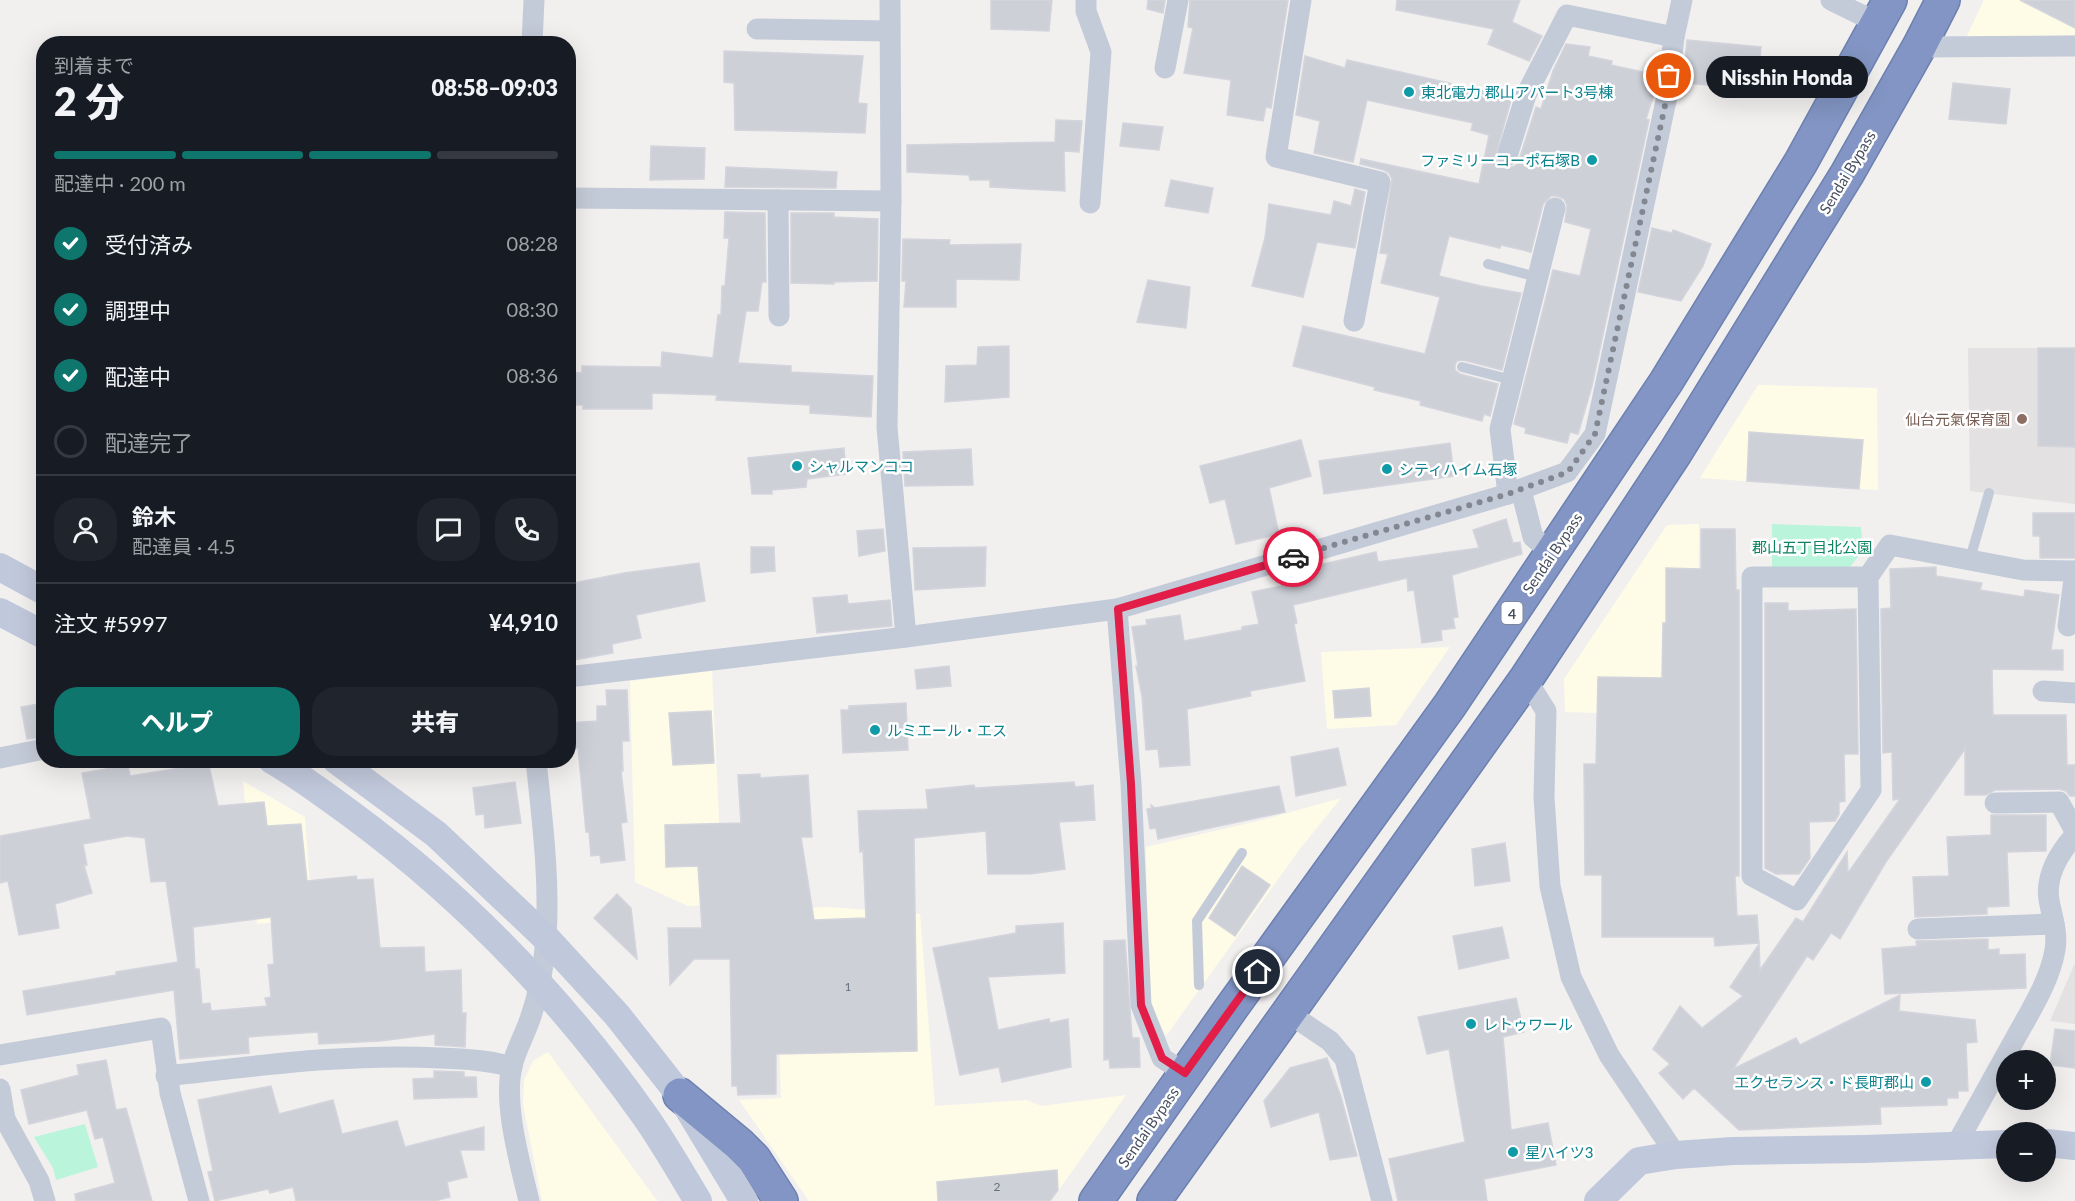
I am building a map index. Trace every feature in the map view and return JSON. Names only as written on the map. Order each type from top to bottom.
[{"type":"highway","name":"Sendai Bypass","points":[[1154,1201],[1526,679],[1675,453],[1847,174],[1943,0]]},
{"type":"highway","name":"Sendai Bypass","points":[[1096,1201],[1185,1073],[1450,705],[1666,382],[1801,162],[1884,12]]},
{"type":"highway","points":[[680,1095],[754,1159],[781,1201]]},
{"type":"street","points":[[532,36],[534,0]]},
{"type":"street","points":[[890,0],[891,201],[887,426],[906,637]]},
{"type":"street","points":[[1086,0],[1086,11],[1101,52],[1090,202]]},
{"type":"street","points":[[1166,68],[1178,0]]},
{"type":"street","points":[[1300,0],[1276,157],[1380,182],[1354,321]]},
{"type":"street","points":[[576,676],[1118,609],[1514,492],[1568,472],[1595,434],[1667,96],[1674,37],[1683,0]]},
{"type":"street","points":[[1831,0],[1884,12]]},
{"type":"street","points":[[1507,156],[1526,95],[1568,15],[1674,37]]},
{"type":"street","points":[[757,29],[890,31]]},
{"type":"street","points":[[1919,47],[2075,46]]},
{"type":"street","points":[[576,198],[891,201]]},
{"type":"street","points":[[778,200],[779,316]]},
{"type":"street","points":[[1552,554],[1533,537],[1514,492],[1500,429],[1555,208]]},
{"type":"street","points":[[1868,577],[1752,577],[1752,876],[1797,900],[1871,789],[1868,577],[1890,545],[2023,570],[2075,571],[2068,626]]},
{"type":"street","points":[[0,567],[36,587]]},
{"type":"street","points":[[1118,609],[1131,784],[1141,1005],[1162,1058],[1185,1073]]},
{"type":"street","points":[[0,612],[36,631]]},
{"type":"street","points":[[1526,679],[1546,711],[1544,797],[1550,886],[1571,977],[1609,1056],[1676,1155]]},
{"type":"street","points":[[2043,691],[2075,693]]},
{"type":"street","points":[[0,758],[36,751]]},
{"type":"street","points":[[285,768],[372,830],[432,877],[540,983],[627,1090],[698,1201]]},
{"type":"street","points":[[347,768],[436,834],[546,938],[617,1016],[680,1095],[744,1201]]},
{"type":"street","points":[[529,1201],[515,1140],[510,1104],[512,1067],[531,1017],[540,983],[546,938],[544,833],[537,768]]},
{"type":"street","points":[[1956,1145],[2035,1002],[2047,975],[2055,950],[2056,931],[2048,898],[2049,882],[2055,861],[2075,833],[2060,802],[1995,803]]},
{"type":"street","points":[[1918,929],[2054,924]]},
{"type":"street","points":[[1287,1012],[1330,1041],[1345,1059],[1382,1201]]},
{"type":"street","points":[[0,1055],[160,1028],[166,1076],[199,1201]]},
{"type":"street","points":[[166,1076],[287,1062],[398,1056],[491,1061],[512,1067]]},
{"type":"street","points":[[0,1089],[2,1119],[39,1181],[45,1201]]},
{"type":"street","points":[[1598,1201],[1639,1161],[1676,1155],[1733,1151],[1996,1144]]},
{"type":"street","points":[[2056,1144],[2075,1146]]},
{"type":"lane","points":[[1488,264],[1537,277]]},
{"type":"lane","points":[[1462,367],[1512,380]]},
{"type":"lane","points":[[1970,559],[1989,493]]},
{"type":"lane","points":[[1199,985],[1197,921],[1242,853]]},
{"type":"shaded area","points":[[1984,0],[2075,0],[2075,35],[1966,38]]},
{"type":"shaded area","name":"仙台元氣保育園","points":[[1968,348],[2075,348],[2075,504],[1970,491]]},
{"type":"shaded area","points":[[1758,385],[1877,388],[1878,490],[1700,478]]},
{"type":"shaded area","points":[[1699,524],[1697,716],[1565,712],[1564,679],[1667,525]]},
{"type":"shaded area","points":[[1450,647],[1396,725],[1327,729],[1321,652]]},
{"type":"shaded area","points":[[712,671],[723,905],[688,906],[635,882],[630,681]]},
{"type":"shaded area","points":[[243,781],[305,817],[312,918],[257,924]]},
{"type":"shaded area","points":[[1341,798],[1299,850],[1166,1036],[1149,1005],[1146,847],[1262,820]]},
{"type":"shaded area","points":[[828,907],[920,914],[935,1106],[1026,1100],[1042,1106],[1126,1095],[1051,1201],[809,1201],[739,1100],[781,1098],[775,909]]},
{"type":"shaded area","points":[[2075,963],[2075,1024],[2050,1021]]},
{"type":"shaded area","points":[[548,1052],[658,1201],[542,1201],[523,1104],[524,1080],[533,1061]]},
{"type":"green space","name":"郡山五丁目北公園","points":[[1772,524],[1861,527],[1863,551],[1848,569],[1772,568]]},
{"type":"green space","points":[[85,1124],[98,1167],[56,1180],[53,1168],[34,1137]]},
{"type":"building","points":[[991,0],[1052,0],[1049,31],[991,29]]},
{"type":"building","points":[[1148,0],[1165,0],[1163,13],[1147,9]]},
{"type":"building","points":[[1190,0],[1288,0],[1271,108],[1266,107],[1263,121],[1227,115],[1231,80],[1184,73],[1193,28],[1188,27]]},
{"type":"building","points":[[1397,0],[1520,0],[1512,22],[1542,36],[1529,61],[1488,44],[1494,29],[1396,10]]},
{"type":"building","points":[[2020,0],[2075,0],[2075,28]]},
{"type":"building","points":[[1687,40],[1761,47],[1757,89],[1683,83]]},
{"type":"building","points":[[1566,44],[1590,47],[1588,56],[1612,61],[1611,65],[1657,75],[1592,386],[1578,434],[1570,432],[1567,443],[1525,433],[1526,428],[1514,424],[1553,270],[1580,276],[1591,229],[1565,222],[1567,205],[1564,199],[1557,196],[1551,196],[1543,204],[1531,252],[1501,245],[1500,248],[1449,236],[1439,276],[1521,293],[1502,370],[1463,360],[1457,361],[1455,365],[1455,370],[1460,374],[1498,384],[1490,416],[1484,414],[1482,421],[1420,405],[1421,401],[1374,390],[1375,387],[1293,366],[1303,326],[1425,354],[1440,297],[1381,283],[1388,254],[1380,253],[1392,179],[1384,170],[1360,164],[1361,159],[1479,184],[1489,135],[1471,130],[1473,123],[1367,100],[1353,162],[1314,153],[1320,121],[1296,115],[1305,56],[1345,68],[1347,60],[1484,91],[1511,100],[1495,158],[1498,165],[1509,168],[1515,166],[1519,160],[1536,107],[1541,109],[1553,71]]},
{"type":"building","points":[[724,51],[863,56],[858,103],[867,104],[865,133],[735,130],[734,83],[724,82]]},
{"type":"building","points":[[1953,83],[2010,89],[2006,124],[1949,119]]},
{"type":"building","points":[[1056,120],[1082,121],[1079,152],[1064,151],[1065,191],[990,187],[990,180],[970,180],[969,175],[907,172],[907,145],[1055,142]]},
{"type":"building","points":[[1123,123],[1163,127],[1159,150],[1120,146]]},
{"type":"building","points":[[651,146],[705,148],[704,179],[650,180]]},
{"type":"building","points":[[726,167],[837,172],[836,188],[725,187]]},
{"type":"building","points":[[1171,180],[1213,188],[1208,213],[1165,206]]},
{"type":"building","points":[[1355,189],[1365,192],[1355,248],[1317,242],[1303,297],[1252,286],[1265,238],[1269,204],[1331,215],[1334,201],[1351,206]]},
{"type":"building","points":[[725,212],[765,213],[766,282],[762,282],[758,311],[746,311],[738,363],[791,366],[791,372],[873,376],[871,417],[810,413],[810,405],[716,400],[717,395],[652,393],[652,409],[583,409],[583,405],[576,405],[576,373],[582,373],[582,366],[661,367],[662,352],[713,358],[718,315],[721,315],[722,286],[725,286],[729,238],[724,238]]},
{"type":"building","points":[[791,213],[834,213],[834,217],[878,219],[877,281],[834,282],[834,284],[791,283]]},
{"type":"building","points":[[1652,228],[1672,233],[1673,230],[1711,244],[1703,266],[1681,301],[1638,292]]},
{"type":"building","points":[[903,239],[950,240],[949,245],[1021,244],[1019,280],[956,279],[956,307],[904,307],[906,281],[902,281]]},
{"type":"building","points":[[1148,280],[1190,287],[1186,328],[1137,322]]},
{"type":"building","points":[[1009,346],[1009,397],[945,402],[946,366],[977,365],[978,347]]},
{"type":"building","points":[[2038,348],[2075,348],[2075,447],[2038,446]]},
{"type":"building","points":[[1749,432],[1863,440],[1859,489],[1747,481]]},
{"type":"building","points":[[1301,440],[1311,476],[1269,488],[1279,534],[1236,544],[1225,499],[1210,503],[1200,466]]},
{"type":"building","name":"シティハイム石塚","points":[[1450,443],[1454,476],[1324,494],[1319,461]]},
{"type":"building","name":"シャルマンココ","points":[[844,448],[846,474],[807,479],[806,487],[772,490],[772,494],[752,494],[748,458]]},
{"type":"building","points":[[971,449],[973,485],[905,486],[903,452]]},
{"type":"building","points":[[2033,513],[2075,513],[2075,558],[2040,558],[2040,536],[2033,536]]},
{"type":"building","points":[[1506,519],[1513,543],[1520,542],[1522,554],[1452,575],[1458,617],[1453,618],[1455,628],[1441,630],[1442,640],[1422,643],[1414,590],[1408,591],[1407,578],[1293,605],[1297,623],[1294,624],[1305,681],[1250,691],[1251,696],[1187,709],[1190,765],[1160,767],[1158,749],[1146,750],[1142,696],[1132,627],[1147,625],[1146,620],[1180,615],[1184,641],[1242,630],[1242,627],[1259,624],[1252,592],[1300,582],[1297,570],[1376,552],[1378,562],[1479,548],[1473,530]]},
{"type":"building","points":[[883,529],[885,551],[859,556],[857,531]]},
{"type":"building","points":[[1701,529],[1735,529],[1736,590],[1739,590],[1739,876],[1735,876],[1737,916],[1757,915],[1759,943],[1715,946],[1714,937],[1602,937],[1602,875],[1585,875],[1584,764],[1596,764],[1598,677],[1662,678],[1663,623],[1666,623],[1666,568],[1701,569]]},
{"type":"building","points":[[751,547],[774,547],[775,571],[751,573]]},
{"type":"building","points":[[986,547],[985,586],[915,590],[913,548]]},
{"type":"building","points":[[699,563],[705,601],[636,615],[641,638],[612,644],[613,653],[576,660],[576,582],[624,573]]},
{"type":"building","points":[[1936,567],[1936,576],[1982,583],[1980,590],[2024,597],[2025,590],[2059,595],[2051,650],[2063,650],[2063,670],[1992,669],[1993,715],[2066,715],[2067,765],[2075,765],[2075,796],[2070,796],[2066,791],[2059,789],[1995,790],[1986,795],[1965,795],[1965,749],[1886,862],[1840,939],[1831,933],[1813,960],[1807,956],[1733,1069],[1796,1038],[1800,1045],[1900,995],[1899,1011],[1975,1020],[1977,1042],[1966,1043],[1968,1091],[1958,1091],[1958,1098],[1947,1098],[1947,1105],[1880,1107],[1881,1124],[1739,1130],[1694,1088],[1683,1099],[1659,1073],[1670,1064],[1653,1049],[1680,1006],[1702,1028],[1743,996],[1730,987],[1759,944],[1760,970],[1796,918],[1803,922],[1847,852],[1848,873],[1900,799],[1893,800],[1892,752],[1883,753],[1881,609],[1891,608],[1890,569]]},
{"type":"building","points":[[847,595],[848,604],[890,600],[892,626],[817,633],[813,598]]},
{"type":"building","points":[[1765,603],[1788,603],[1788,611],[1856,609],[1858,754],[1844,754],[1845,801],[1839,802],[1839,814],[1835,821],[1809,822],[1810,858],[1799,874],[1776,874],[1765,868]]},
{"type":"building","points":[[949,666],[951,686],[917,689],[915,670]]},
{"type":"building","points":[[1369,688],[1371,716],[1335,718],[1333,691]]},
{"type":"building","points":[[606,690],[627,690],[629,741],[622,741],[623,771],[621,771],[627,822],[621,823],[625,860],[601,863],[600,855],[591,856],[589,832],[586,832],[578,748],[576,748],[576,722],[597,721],[597,706],[607,706]]},
{"type":"building","name":"ルミエール・エス","points":[[906,703],[908,750],[843,753],[841,710],[849,710],[849,706]]},
{"type":"building","points":[[36,704],[36,738],[27,739],[21,707]]},
{"type":"building","points":[[711,711],[714,763],[673,765],[669,713]]},
{"type":"building","points":[[1338,748],[1346,785],[1296,796],[1291,757]]},
{"type":"building","points":[[111,768],[129,768],[130,776],[181,768],[210,768],[218,806],[264,802],[267,826],[301,824],[307,881],[356,876],[357,880],[373,879],[380,948],[424,947],[425,972],[461,970],[462,1013],[466,1013],[465,1047],[435,1045],[435,1034],[380,1041],[319,1044],[318,1032],[248,1037],[249,1053],[180,1059],[174,990],[27,1015],[23,991],[178,962],[166,881],[151,882],[145,838],[127,836],[83,844],[87,865],[84,865],[92,893],[55,904],[59,928],[19,935],[8,881],[0,883],[0,836],[91,819],[82,773]],"holes":[[[271,917],[274,964],[268,965],[271,997],[265,998],[267,1006],[211,1011],[210,1003],[202,1004],[199,969],[195,969],[193,927]]]},
{"type":"building","points":[[760,774],[760,778],[808,775],[812,837],[801,837],[814,920],[866,918],[863,851],[860,852],[858,811],[928,809],[926,790],[974,785],[975,788],[1074,782],[1075,787],[1093,785],[1095,820],[1059,822],[1065,869],[1030,874],[988,874],[986,831],[914,838],[917,1051],[776,1054],[776,1094],[738,1095],[737,1086],[732,1086],[730,959],[694,959],[670,985],[668,928],[702,928],[698,866],[666,867],[665,825],[741,823],[738,775]]},
{"type":"building","points":[[515,782],[521,823],[485,828],[484,814],[476,815],[473,788]]},
{"type":"building","points":[[1279,786],[1285,812],[1158,839],[1156,828],[1150,829],[1147,809],[1152,808],[1151,805],[1155,808]]},
{"type":"building","points":[[1991,815],[2046,815],[2046,851],[2007,852],[2009,906],[1987,907],[1987,914],[1915,917],[1913,877],[1949,876],[1947,837],[1991,835]]},
{"type":"building","points":[[1505,843],[1510,881],[1475,886],[1472,849]]},
{"type":"building","points":[[1242,866],[1270,885],[1235,936],[1209,918]]},
{"type":"building","points":[[617,894],[631,908],[637,959],[594,918]]},
{"type":"building","points":[[1063,923],[1065,973],[988,977],[998,1030],[1049,1019],[1050,1023],[1068,1019],[1071,1067],[1002,1082],[999,1067],[960,1075],[933,948],[1016,933],[1016,926]]},
{"type":"building","points":[[1502,927],[1509,958],[1459,969],[1453,936]]},
{"type":"building","points":[[1988,939],[1988,950],[1999,949],[1999,955],[2025,954],[2026,988],[1885,994],[1882,949],[1917,946],[1916,941]]},
{"type":"building","points":[[1125,940],[1132,1038],[1139,1038],[1140,1067],[1110,1068],[1109,1059],[1104,1060],[1104,941]]},
{"type":"building","points":[[1516,998],[1524,1032],[1503,1037],[1511,1130],[1548,1123],[1556,1165],[1484,1179],[1487,1201],[1398,1201],[1389,1159],[1465,1142],[1449,1049],[1427,1054],[1418,1017]]},
{"type":"building","points":[[2055,1029],[2075,1031],[2075,1068],[2056,1066],[2056,1050],[2052,1050]]},
{"type":"building","points":[[1327,1058],[1341,1097],[1357,1156],[1330,1160],[1319,1112],[1271,1127],[1264,1101],[1290,1068]]},
{"type":"building","points":[[106,1060],[116,1110],[126,1108],[152,1201],[76,1201],[75,1194],[115,1183],[103,1137],[95,1139],[87,1110],[29,1124],[21,1090],[79,1075],[77,1065]]},
{"type":"building","points":[[434,1071],[464,1072],[464,1077],[476,1077],[477,1097],[414,1099],[413,1079],[434,1078]]},
{"type":"building","points":[[271,1086],[279,1114],[333,1100],[342,1134],[397,1121],[405,1147],[484,1127],[484,1150],[460,1150],[467,1177],[447,1182],[450,1197],[435,1201],[296,1201],[293,1187],[270,1193],[268,1189],[215,1201],[208,1172],[213,1171],[198,1100]]},
{"type":"building","points":[[1057,1170],[1058,1190],[1050,1201],[938,1201],[937,1182]]},
{"type":"way so far","points":[[1293,557],[1521,490],[1568,472],[1595,434],[1667,96],[1669,76]]},
{"type":"place","name":"Nisshin Honda","points":[[1669,76]]},
{"type":"place","name":"東北電力 郡山アパート3号棟","points":[[1409,92]]},
{"type":"place","name":"ファミリーコーポ石塚B","points":[[1592,160]]},
{"type":"place","name":"仙台元氣保育園","points":[[2022,419]]},
{"type":"place","name":"シャルマンココ","points":[[797,466]]},
{"type":"place","name":"シティハイム石塚","points":[[1387,469]]},
{"type":"place","name":"ルミエール・エス","points":[[875,730]]},
{"type":"place","name":"レトゥワール","points":[[1471,1024]]},
{"type":"place","name":"エクセランス・ド長町郡山","points":[[1926,1082]]},
{"type":"place","name":"星ハイツ3","points":[[1513,1152]]},
{"type":"route","points":[[1258,972],[1185,1073],[1162,1058],[1141,1005],[1131,784],[1118,609],[1293,557]]}]
